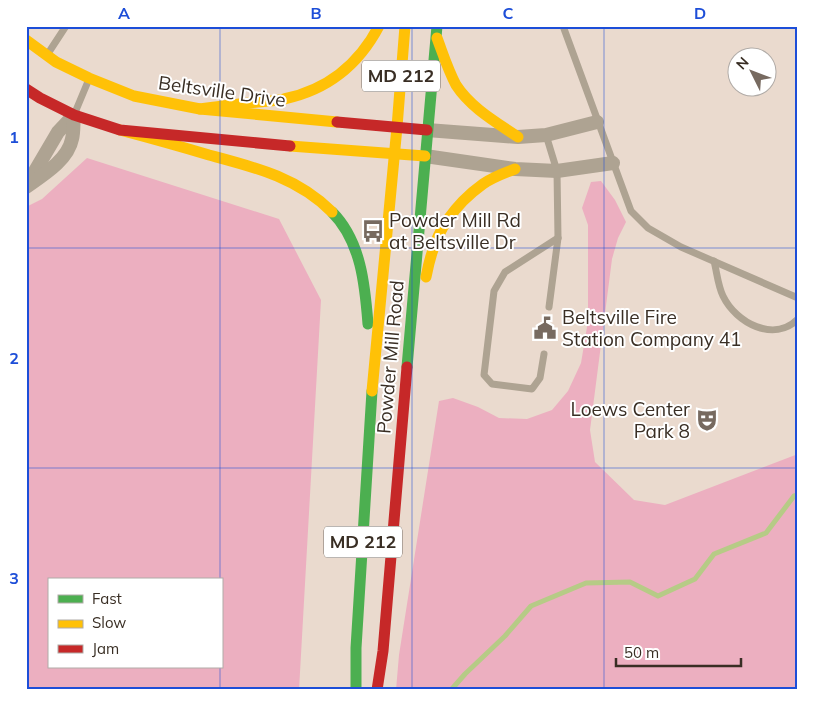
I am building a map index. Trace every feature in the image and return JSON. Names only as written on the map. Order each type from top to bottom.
[{"type":"main road","points":[[200,109],[287,99],[312,91],[331,81],[349,67],[366,50],[380,26]]},
{"type":"main road","name":"Powder Mill Road","points":[[356,690],[356,648],[372,394],[405,26]]},
{"type":"main road","points":[[437,31],[457,85],[470,102],[484,115],[518,137]]},
{"type":"main road","name":"Powder Mill Road","points":[[377,690],[383,651],[437,31]]},
{"type":"main road","name":"Beltsville Drive","points":[[26,40],[56,62],[134,96],[200,109],[427,130]]},
{"type":"main road","points":[[26,89],[74,115],[277,175],[299,186],[320,201],[336,216],[348,234],[361,266],[366,296],[372,394]]},
{"type":"main road","points":[[120,130],[425,156]]},
{"type":"main road","points":[[404,398],[430,255],[439,230],[453,210],[485,182],[515,169]]},
{"type":"street","points":[[26,186],[58,132],[74,115]]},
{"type":"street","points":[[427,130],[518,137],[546,135],[597,122]]},
{"type":"street","points":[[425,156],[515,169],[558,171],[613,163]]},
{"type":"lane","points":[[47,55],[66,26]]},
{"type":"lane","points":[[563,26],[631,211],[637,218],[648,228],[682,247],[798,298]]},
{"type":"lane","points":[[74,115],[89,78]]},
{"type":"lane","points":[[546,135],[558,171],[558,238],[549,307]]},
{"type":"lane","points":[[544,354],[540,378],[532,389],[492,384],[484,375],[494,290],[505,272],[558,238]]},
{"type":"lane","points":[[714,262],[723,296],[739,316],[756,328],[770,330],[784,328],[798,318]]},
{"type":"shaded area","points":[[87,158],[279,219],[321,300],[299,690],[26,690],[26,207],[42,199]]},
{"type":"shaded area","points":[[601,181],[615,200],[626,222],[618,238],[612,259],[590,430],[595,462],[634,500],[665,505],[798,454],[798,690],[396,690],[399,655],[439,401],[453,398],[478,407],[499,418],[527,419],[552,410],[568,391],[581,363],[588,321],[588,225],[582,208],[591,182]]},
{"type":"waterway","points":[[451,690],[505,636],[531,606],[586,583],[630,582],[658,596],[695,579],[714,554],[766,533],[794,496],[798,495]]},
{"type":"traffic: fast","points":[[407,367],[437,26]]},
{"type":"traffic: fast","points":[[332,212],[349,236],[360,264],[368,324]]},
{"type":"traffic: fast","points":[[356,690],[356,648],[372,391]]},
{"type":"traffic: slow","points":[[200,109],[281,100],[314,89],[328,82],[351,63],[362,52],[379,26]]},
{"type":"traffic: slow","points":[[372,391],[405,26]]},
{"type":"traffic: slow","points":[[437,38],[450,74],[462,93],[484,114],[518,137]]},
{"type":"traffic: slow","points":[[26,40],[56,62],[134,96],[200,109],[337,122]]},
{"type":"traffic: slow","points":[[120,130],[242,164],[274,175],[304,190],[332,212]]},
{"type":"traffic: slow","points":[[290,146],[425,156]]},
{"type":"traffic: slow","points":[[426,277],[438,236],[455,210],[483,184],[515,169]]},
{"type":"traffic: jam","points":[[26,89],[74,115],[120,130],[290,146]]},
{"type":"traffic: jam","points":[[337,122],[427,130]]},
{"type":"traffic: jam","points":[[377,690],[383,651],[407,367]]},
{"type":"place","name":"Powder Mill Rd at Beltsville Dr","points":[[373,231]]},
{"type":"place","name":"Beltsville Fire Station Company 41","points":[[545,328]]},
{"type":"place","name":"Loews Center Park 8","points":[[707,420]]}]
